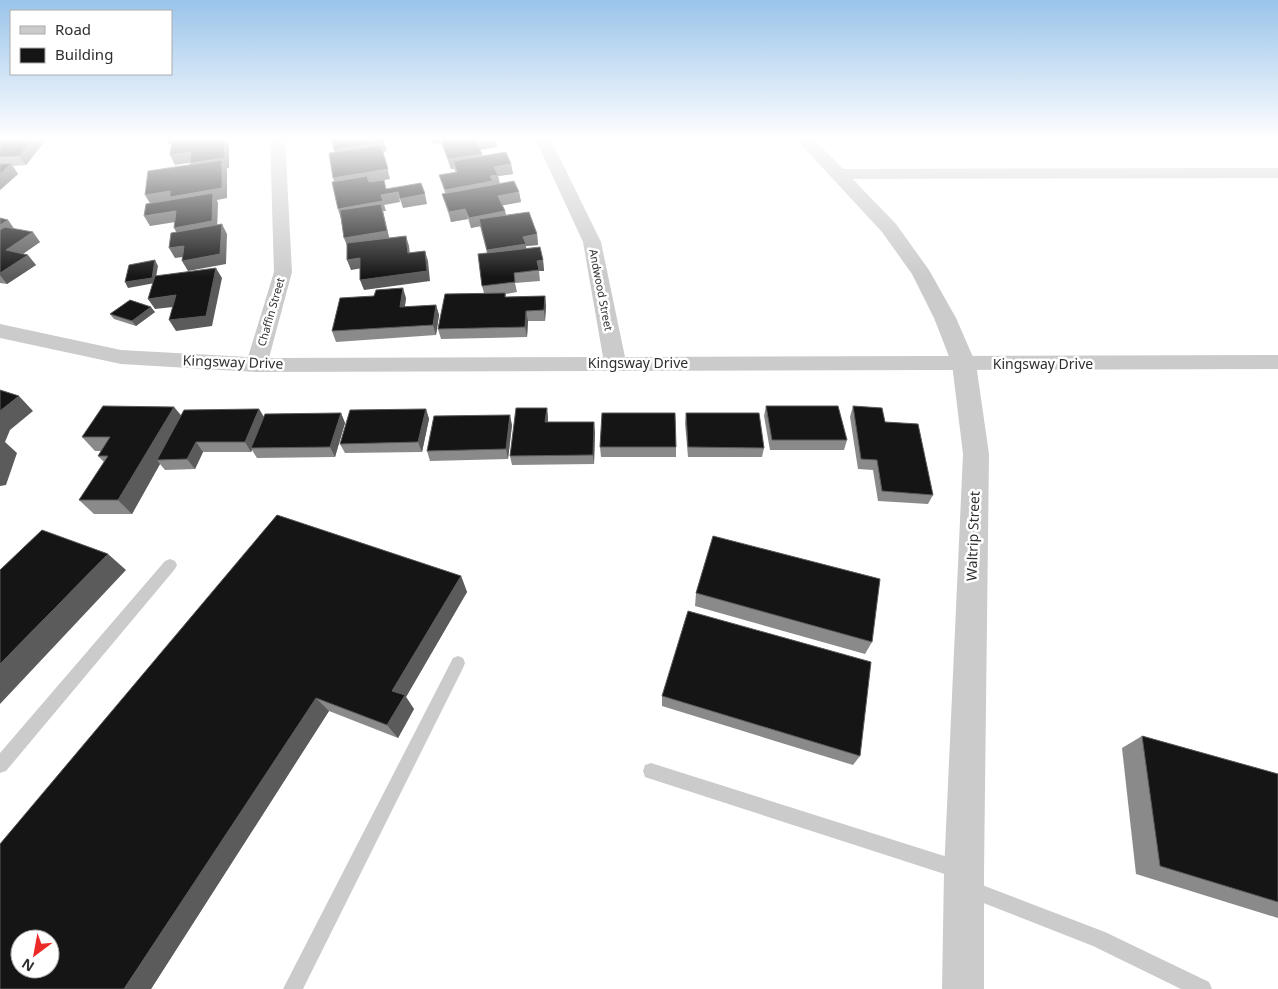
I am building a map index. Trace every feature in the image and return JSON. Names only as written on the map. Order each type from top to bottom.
[{"type":"street","name":"Chaffin Street","points":[[256,365],[283,272],[279,184]]},
{"type":"street","name":"Andwood Street","points":[[564,184],[592,242],[615,362]]},
{"type":"street","name":"Waltrip Street","points":[[848,184],[889,228],[922,274],[945,318],[964,364],[976,454],[964,879],[963,989]]},
{"type":"street","name":"Kingsway Drive","points":[[1,332],[121,357],[256,365],[615,362],[964,364],[1278,362]]},
{"type":"lane","points":[[0,765],[170,564]]},
{"type":"lane","points":[[293,989],[458,663]]},
{"type":"lane","points":[[651,771],[964,879],[1098,938],[1202,989]]},
{"type":"building","points":[[146,184],[222,184],[222,188],[170,197],[170,191],[145,195]]},
{"type":"building","points":[[332,184],[385,184],[386,189],[421,184],[425,194],[400,199],[398,192],[381,195],[383,201],[338,209]]},
{"type":"building","points":[[443,184],[476,184],[445,190]]},
{"type":"building","points":[[497,184],[515,184],[519,192],[498,196],[505,211],[469,218],[465,209],[449,212],[442,194]]},
{"type":"building","points":[[213,193],[212,221],[174,228],[176,211],[144,216],[146,204]]},
{"type":"building","points":[[381,204],[387,231],[344,238],[340,210]]},
{"type":"building","points":[[529,212],[537,234],[523,237],[526,244],[487,250],[479,219]]},
{"type":"building","points":[[0,218],[8,220],[0,225]]},
{"type":"building","points":[[222,224],[220,254],[182,261],[184,246],[169,248],[171,233]]},
{"type":"building","points":[[5,227],[33,232],[6,250],[28,255],[0,273],[0,230]]},
{"type":"building","points":[[406,236],[408,253],[425,251],[427,271],[360,280],[360,258],[347,260],[347,243]]},
{"type":"building","points":[[540,247],[543,260],[537,261],[539,270],[514,273],[515,282],[482,286],[478,254]]},
{"type":"building","points":[[155,260],[152,278],[125,282],[129,265]]},
{"type":"building","points":[[216,268],[206,316],[169,320],[176,295],[148,299],[155,276]]},
{"type":"building","points":[[403,288],[400,307],[436,305],[433,325],[332,331],[340,298],[374,296],[376,290]]},
{"type":"building","points":[[505,293],[505,297],[545,296],[544,310],[526,311],[525,327],[438,329],[445,294]]},
{"type":"building","points":[[130,300],[151,307],[132,321],[110,314]]},
{"type":"building","points":[[0,390],[19,396],[0,411]]},
{"type":"building","points":[[103,406],[174,407],[118,500],[79,500],[108,456],[98,456],[110,437],[82,437]]},
{"type":"building","points":[[766,406],[838,406],[847,440],[772,440]]},
{"type":"building","points":[[853,406],[882,408],[885,422],[918,424],[933,495],[882,491],[877,460],[861,459]]},
{"type":"building","points":[[516,408],[547,408],[545,422],[594,422],[593,455],[510,456]]},
{"type":"building","points":[[259,409],[245,442],[196,442],[187,459],[157,460],[184,410]]},
{"type":"building","points":[[426,409],[418,442],[340,444],[350,410]]},
{"type":"building","points":[[341,413],[330,447],[251,448],[265,414]]},
{"type":"building","points":[[602,413],[675,413],[676,447],[600,447]]},
{"type":"building","points":[[686,413],[759,413],[764,448],[688,447]]},
{"type":"building","points":[[510,415],[506,449],[427,451],[434,416]]},
{"type":"building","points":[[277,515],[461,576],[392,691],[405,695],[387,725],[316,698],[124,989],[0,989],[0,844]]},
{"type":"building","points":[[42,530],[108,554],[0,664],[0,570]]},
{"type":"building","points":[[713,536],[880,579],[872,642],[696,593]]},
{"type":"building","points":[[688,611],[871,662],[860,756],[662,696]]},
{"type":"building","points":[[1142,736],[1278,774],[1278,902],[1160,866]]}]
